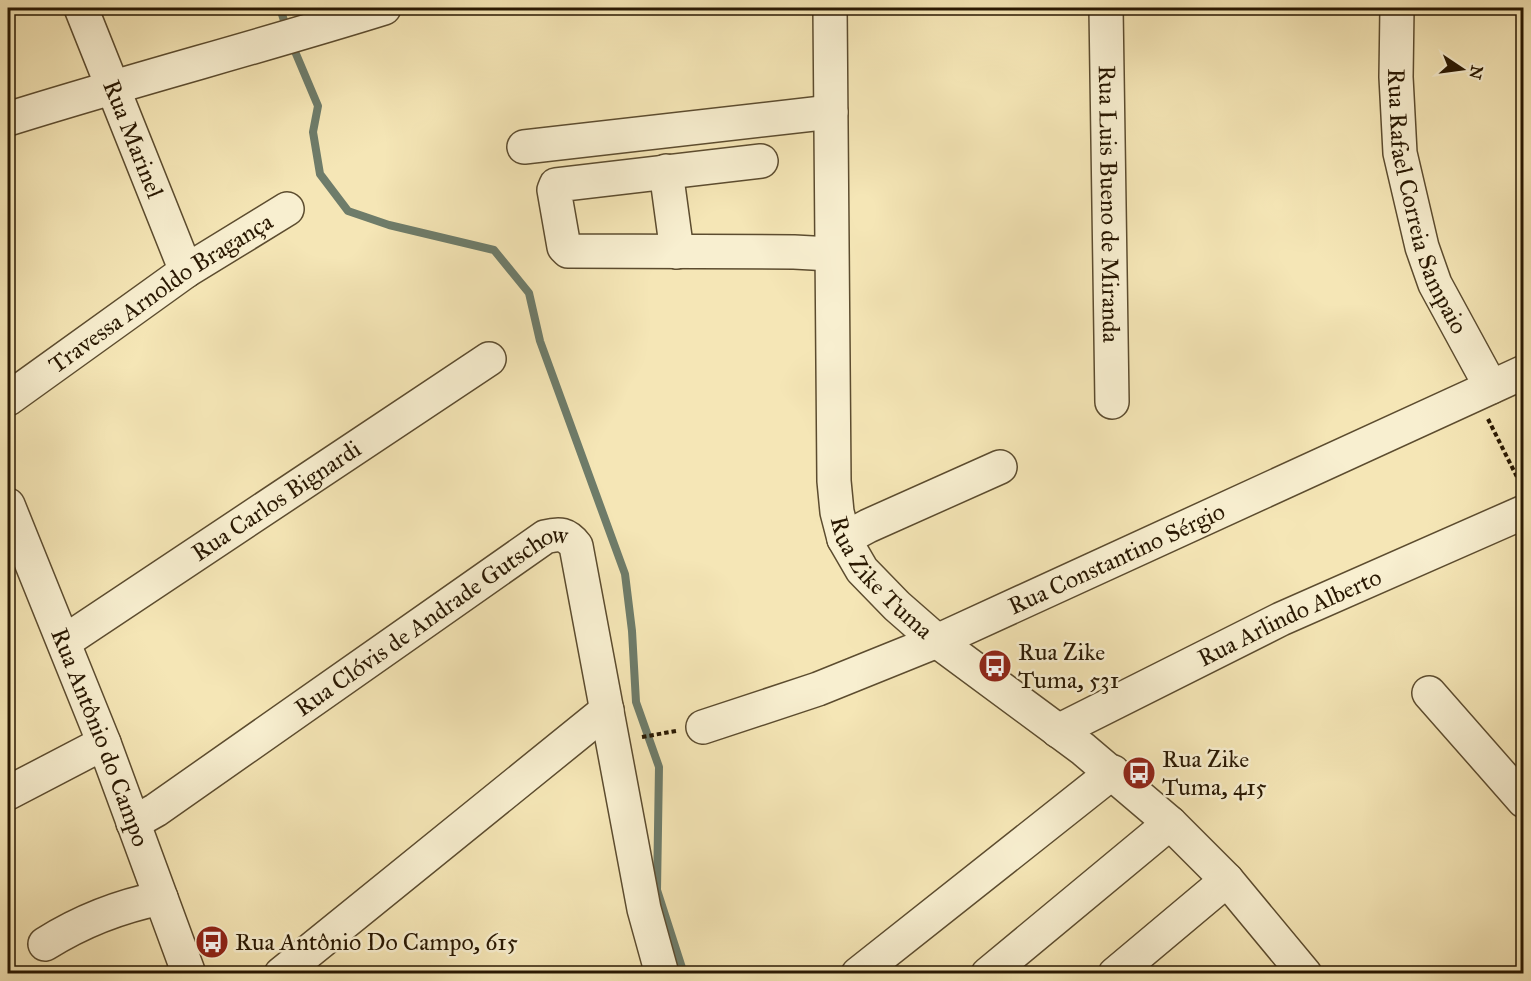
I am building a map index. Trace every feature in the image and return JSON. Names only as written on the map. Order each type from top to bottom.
[{"type":"street","name":"Rua Marinel","points":[[81,8],[186,272]]},
{"type":"street","points":[[8,119],[384,8]]},
{"type":"street","name":"Rua Zike Tuma","points":[[830,8],[834,481],[837,512],[844,539],[862,570],[897,606],[937,641],[1113,772],[1170,823],[1227,880],[1305,974]]},
{"type":"street","name":"Rua Luis Bueno de Miranda","points":[[1106,8],[1112,402]]},
{"type":"street","name":"Rua Rafael Correia Sampaio","points":[[1396,8],[1396,77],[1401,153],[1422,247],[1435,284],[1491,387]]},
{"type":"street","points":[[524,147],[831,112]]},
{"type":"street","points":[[761,161],[556,185],[554,190],[564,248],[568,251],[831,254]]},
{"type":"street","points":[[666,171],[677,252]]},
{"type":"street","name":"Travessa Arnoldo Bragança","points":[[8,399],[186,272],[287,209]]},
{"type":"street","name":"Rua Carlos Bignardi","points":[[64,642],[489,359]]},
{"type":"street","name":"Rua Constantino Sérgio","points":[[703,727],[818,688],[937,641],[1524,372]]},
{"type":"street","points":[[844,539],[999,467]]},
{"type":"street","name":"Rua Antônio do Campo","points":[[8,505],[104,743],[189,974]]},
{"type":"street","name":"Rua Arlindo Alberto","points":[[1058,731],[1281,619],[1524,512]]},
{"type":"street","name":"Rua Clóvis de Andrade Gutschow","points":[[133,823],[156,810],[545,537],[558,534],[569,536],[576,546],[644,909],[662,974]]},
{"type":"street","points":[[1429,693],[1524,801]]},
{"type":"street","points":[[281,974],[607,710]]},
{"type":"street","points":[[8,793],[104,743]]},
{"type":"street","points":[[858,974],[1113,772]]},
{"type":"street","points":[[988,974],[1170,823]]},
{"type":"street","points":[[1115,974],[1227,880]]},
{"type":"street","points":[[45,944],[68,930],[92,920],[139,903],[162,898]]},
{"type":"path","points":[[1491,387],[1486,417],[1524,489]]},
{"type":"path","points":[[635,738],[703,727]]},
{"type":"waterway","points":[[280,8],[287,30]]},
{"type":"waterway","points":[[291,42],[318,106],[313,132],[320,174],[348,211],[389,225],[494,250],[529,293],[540,341],[625,574],[632,631],[636,702],[659,767],[657,890],[684,974]]},
{"type":"place","name":"Rua Zike Tuma, 531","points":[[995,666]]},
{"type":"place","name":"Rua Zike Tuma, 415","points":[[1139,773]]},
{"type":"place","name":"Rua Antônio Do Campo, 615","points":[[212,942]]}]
